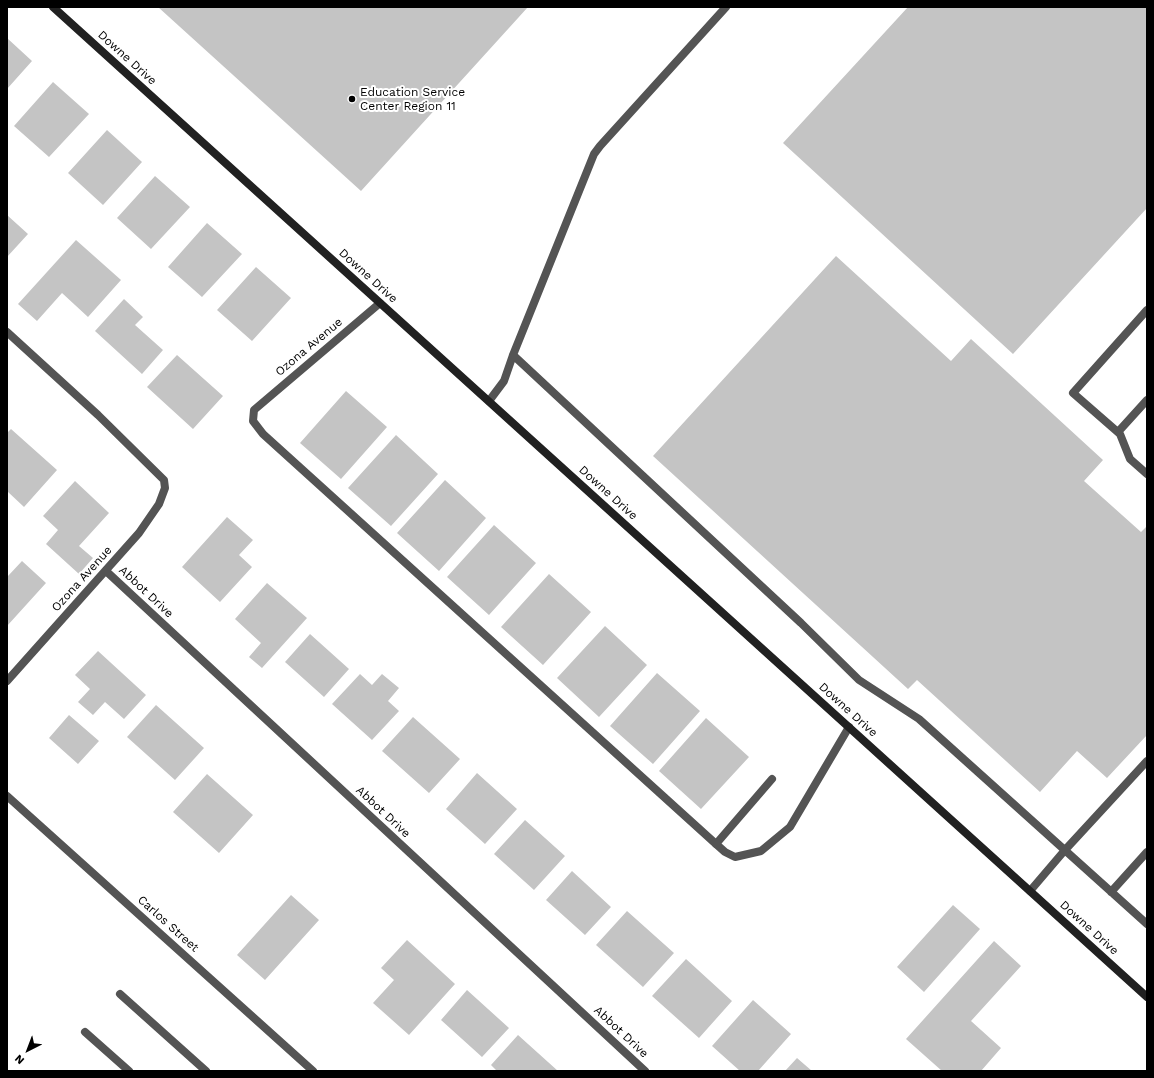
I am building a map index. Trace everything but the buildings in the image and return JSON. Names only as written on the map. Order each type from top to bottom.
[{"type":"street","name":"Downe Drive","points":[[53,7],[1147,996]]},
{"type":"street","points":[[489,401],[504,381],[513,355],[594,154],[726,7]]},
{"type":"street","name":"Ozona Avenue","points":[[380,303],[254,410],[253,420],[263,434],[716,844]]},
{"type":"street","points":[[1147,310],[1073,393],[1120,434],[1130,459],[1147,474]]},
{"type":"street","name":"Ozona Avenue","points":[[7,332],[104,421],[164,480],[165,488],[160,504],[139,533],[7,681]]},
{"type":"street","points":[[513,355],[801,623],[859,680],[919,719],[1147,924]]},
{"type":"street","points":[[1118,432],[1147,400]]},
{"type":"street","name":"Abbot Drive","points":[[106,571],[645,1071]]},
{"type":"street","points":[[772,779],[716,844],[725,852],[735,857],[761,851],[790,827],[849,727]]},
{"type":"street","points":[[1030,890],[1147,761]]},
{"type":"street","name":"Carlos Street","points":[[7,796],[313,1071]]},
{"type":"street","points":[[1111,892],[1147,852]]},
{"type":"street","points":[[120,994],[206,1071]]},
{"type":"street","points":[[85,1032],[129,1071]]},
{"type":"place","name":"Education Service Center Region 11","points":[[352,99]]}]
